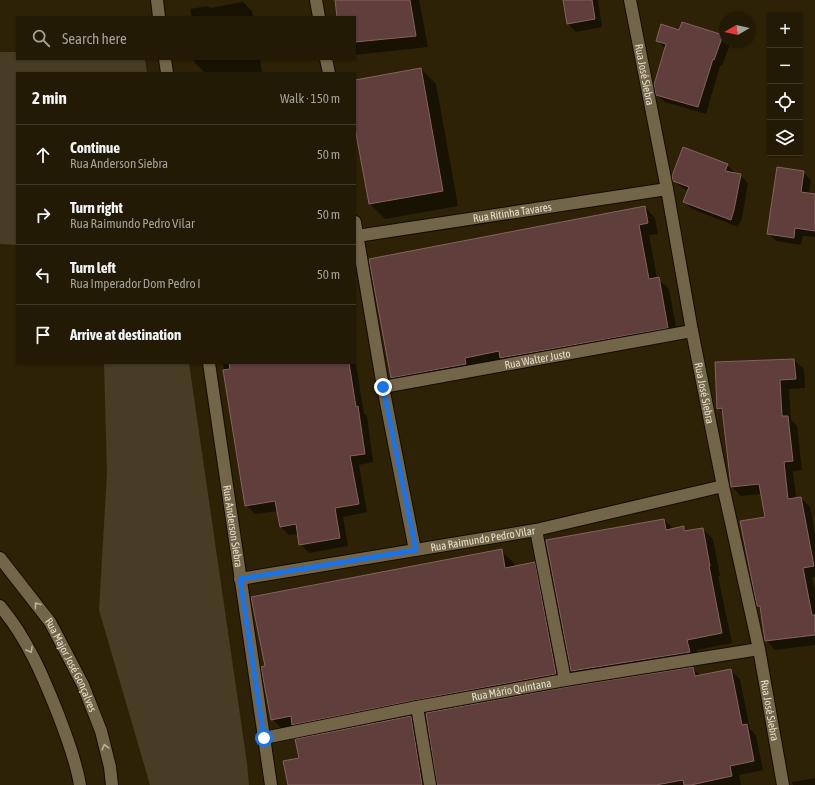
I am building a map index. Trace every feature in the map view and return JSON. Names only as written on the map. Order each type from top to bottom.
[{"type":"street","points":[[157,0],[159,16]]},
{"type":"street","points":[[316,0],[319,16]]},
{"type":"street","name":"Rua José Siebra","points":[[630,0],[668,190],[692,330],[723,486],[759,649],[783,785]]},
{"type":"street","points":[[165,60],[167,72]]},
{"type":"street","points":[[326,60],[329,72]]},
{"type":"street","name":"Rua Ritinha Tavares","points":[[357,236],[668,190]]},
{"type":"street","points":[[356,229],[383,387],[416,550]]},
{"type":"street","name":"Rua Walter Justo","points":[[383,387],[692,330]]},
{"type":"street","name":"Rua Anderson Siebra","points":[[209,364],[271,785]]},
{"type":"street","name":"Rua Raimundo Pedro Vilar","points":[[240,579],[536,530],[723,486]]},
{"type":"street","points":[[536,530],[565,680]]},
{"type":"street","name":"Rua Major José Gonçalves","points":[[0,558],[50,622],[83,686],[101,731],[110,767],[112,785]]},
{"type":"street","points":[[0,606],[13,622],[32,652],[68,741],[80,785]]},
{"type":"street","name":"Rua Mário Quintana","points":[[264,738],[417,707],[565,680],[759,649]]},
{"type":"street","points":[[417,707],[430,785]]},
{"type":"shaded area","points":[[0,52],[16,52],[16,60],[145,60],[147,72],[16,72],[16,245],[0,244]]},
{"type":"shaded area","points":[[104,364],[189,364],[249,785],[150,785],[99,610],[107,473]]},
{"type":"building","points":[[335,0],[410,0],[416,36],[356,42],[356,16],[337,16]]},
{"type":"building","points":[[563,0],[592,0],[595,19],[567,24]]},
{"type":"building","points":[[682,22],[719,34],[719,46],[714,60],[713,59],[698,107],[656,95],[654,85],[666,44],[656,41],[661,24],[679,30]]},
{"type":"building","points":[[421,68],[443,191],[369,204],[356,133],[356,80]]},
{"type":"building","points":[[683,147],[728,164],[725,171],[741,174],[731,220],[683,202],[689,187],[673,181],[672,176]]},
{"type":"building","points":[[777,167],[804,171],[801,192],[815,194],[815,231],[795,228],[794,238],[767,234]]},
{"type":"building","points":[[645,206],[648,223],[639,225],[649,279],[659,277],[668,328],[500,358],[499,351],[465,358],[466,364],[391,378],[369,259]]},
{"type":"building","points":[[794,359],[796,379],[780,380],[782,416],[788,416],[793,461],[784,462],[788,499],[801,497],[814,566],[803,568],[812,615],[815,615],[815,635],[765,641],[760,606],[757,606],[740,521],[765,517],[759,484],[731,487],[722,408],[717,409],[715,362]]},
{"type":"building","points":[[229,364],[349,364],[356,407],[358,406],[365,454],[350,456],[359,504],[335,508],[340,538],[299,545],[296,524],[280,527],[275,501],[245,506],[223,370],[230,369]]},
{"type":"building","points":[[664,519],[666,530],[684,526],[684,531],[703,528],[722,633],[687,640],[690,652],[571,671],[546,540]]},
{"type":"building","points":[[502,549],[505,568],[535,562],[556,674],[292,725],[291,716],[271,720],[261,667],[265,666],[251,597]]},
{"type":"building","points":[[693,667],[695,676],[731,669],[742,725],[747,724],[754,761],[730,766],[732,776],[691,785],[684,785],[683,780],[656,785],[437,785],[426,713],[566,687]]},
{"type":"building","points":[[411,716],[422,785],[288,785],[283,761],[299,758],[295,739]]},
{"type":"route","points":[[264,738],[240,579],[416,550],[383,387]]}]
